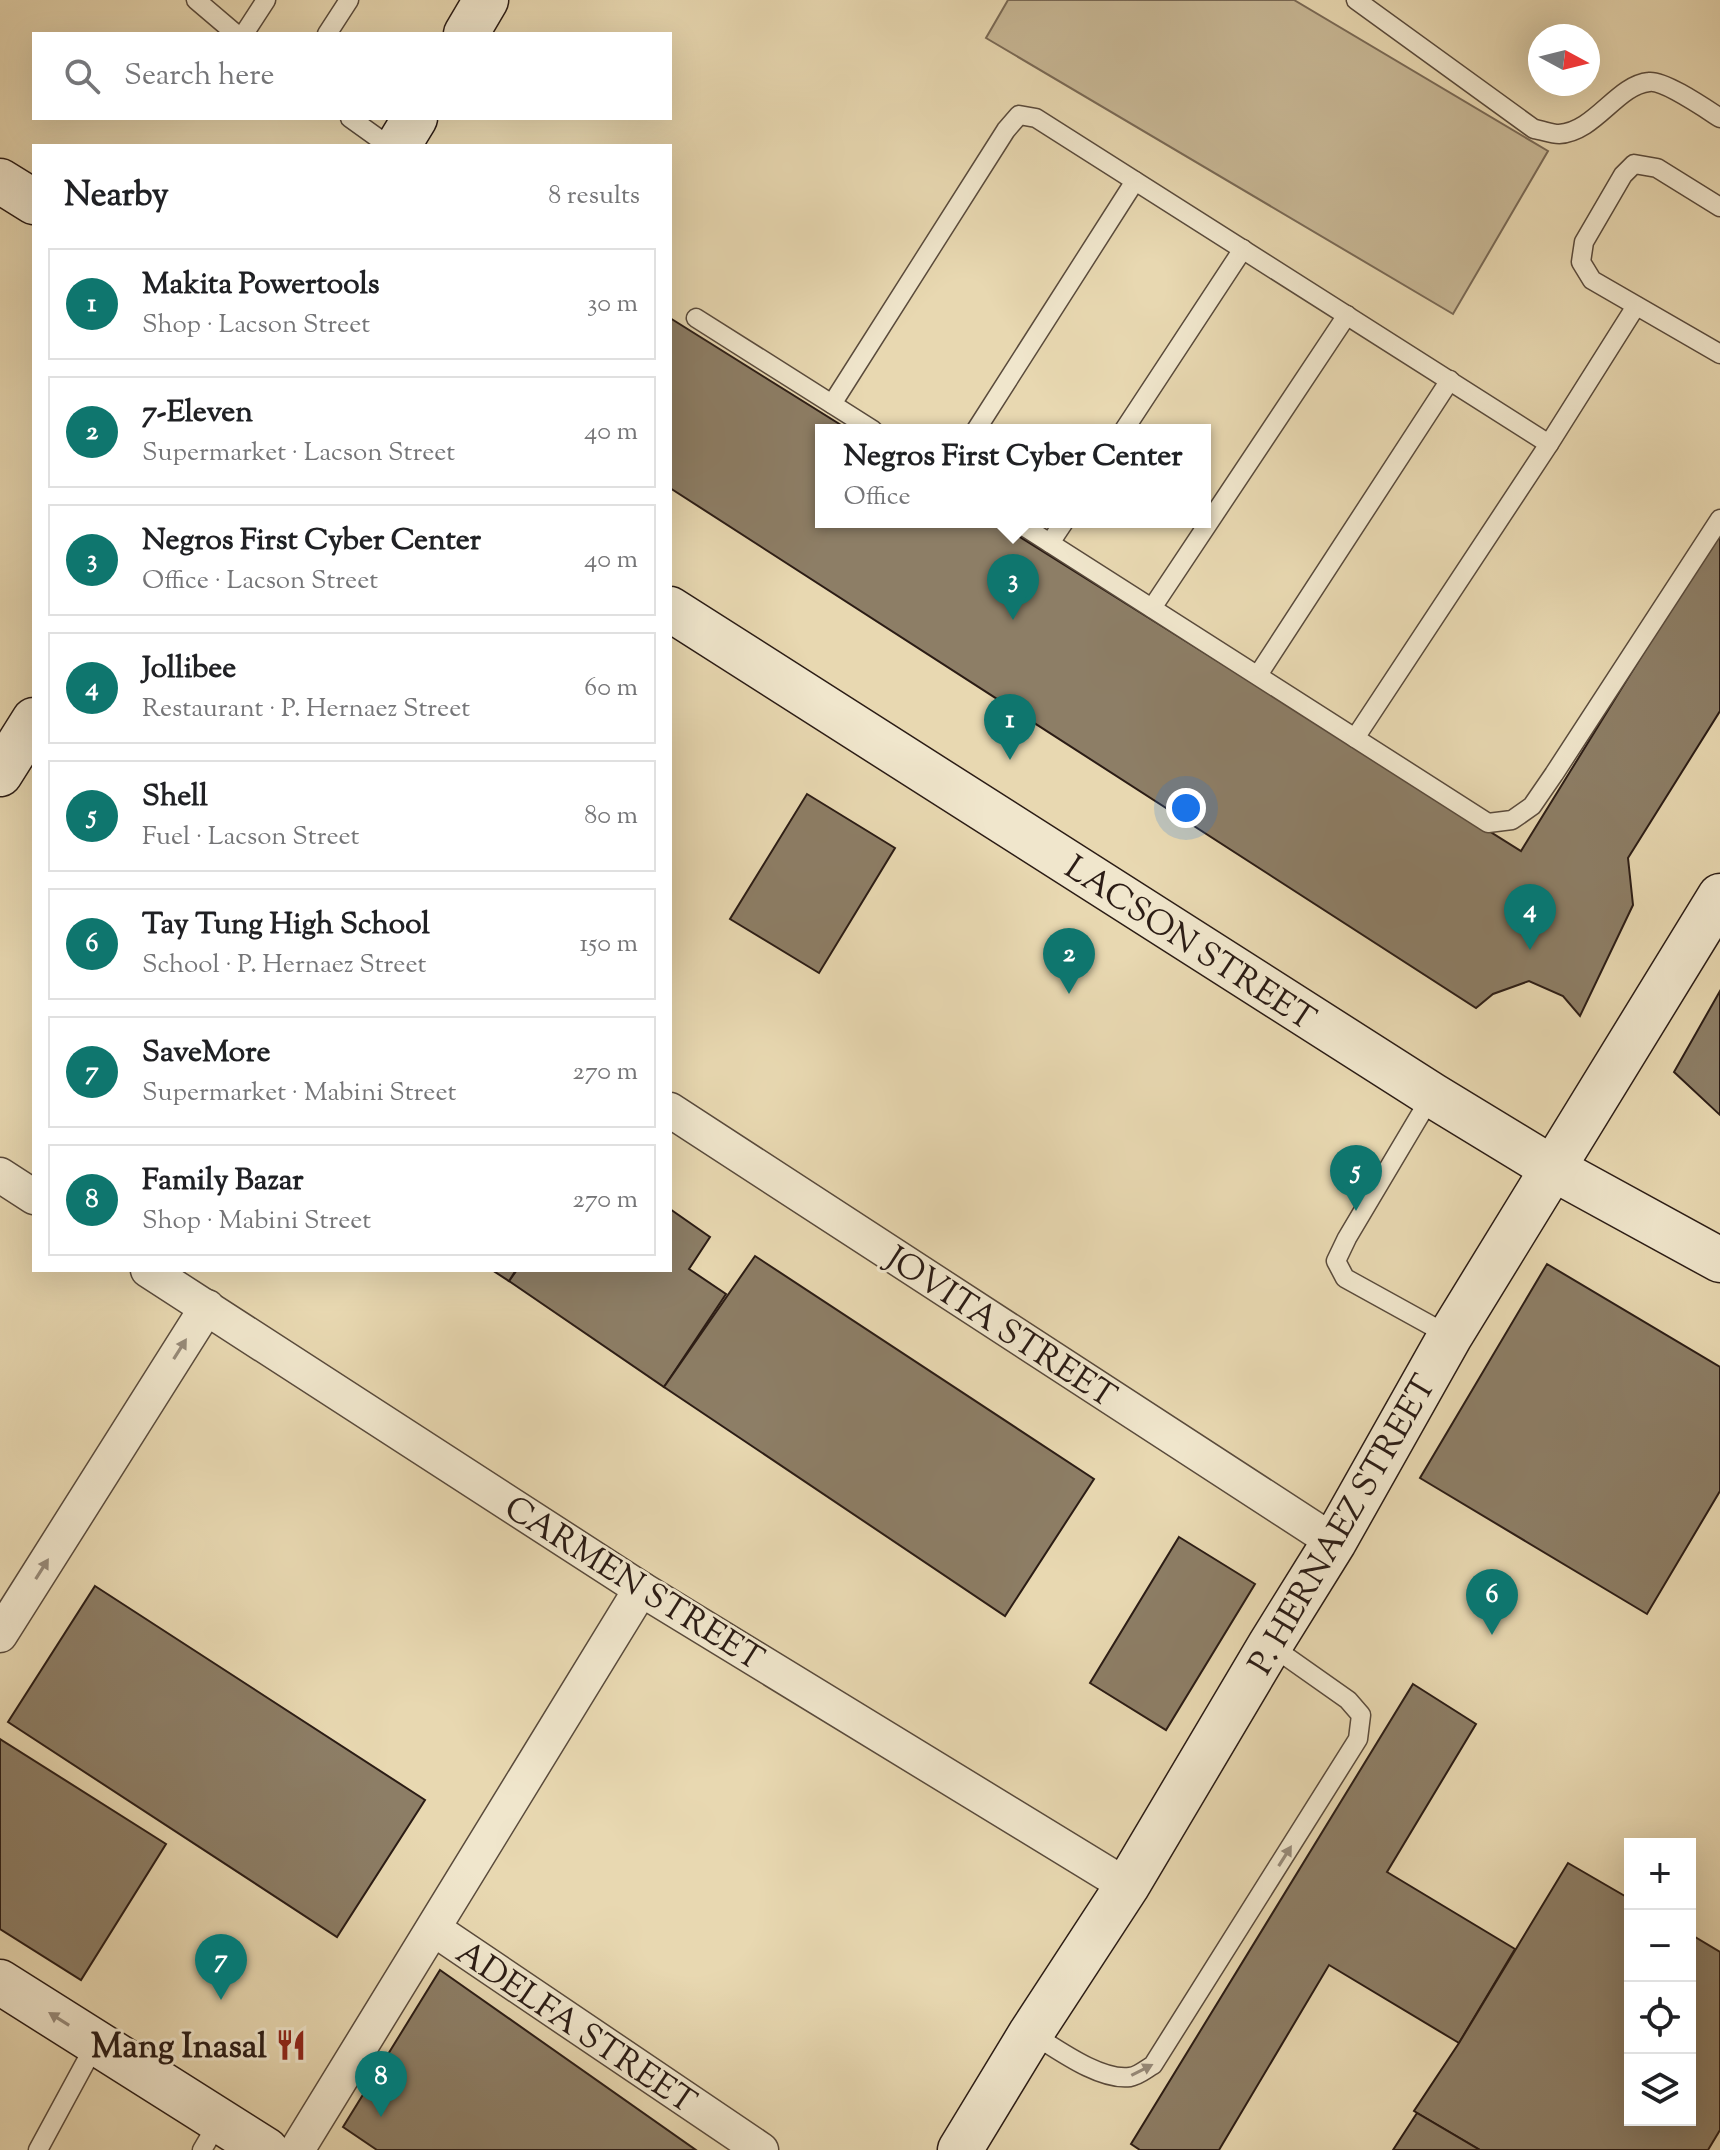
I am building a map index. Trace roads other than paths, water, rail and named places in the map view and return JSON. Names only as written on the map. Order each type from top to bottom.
[{"type":"main road","points":[[467,32],[486,0]]},
{"type":"main road","points":[[399,144],[414,120]]},
{"type":"main road","points":[[0,181],[32,201]]},
{"type":"main road","name":"LACSON STREET","points":[[672,610],[1432,1095],[1552,1168],[1720,1260]]},
{"type":"main road","points":[[0,774],[32,723]]},
{"type":"main road","name":"P. HERNAEZ STREET","points":[[960,2150],[1031,2033],[1127,1886],[1334,1542],[1450,1336],[1720,896]]},
{"type":"main road","points":[[0,1982],[96,2043],[210,2135],[266,2150]]},
{"type":"street","name":"JOVITA STREET","points":[[672,1111],[1334,1542]]},
{"type":"street","points":[[0,1175],[32,1196]]},
{"type":"street","name":"CARMEN STREET","points":[[151,1272],[641,1589],[1127,1886]]},
{"type":"street","points":[[0,1635],[207,1307]]},
{"type":"street","points":[[297,2150],[641,1589]]},
{"type":"street","name":"ADELFA STREET","points":[[434,1929],[761,2150]]},
{"type":"lane","points":[[196,0],[234,32]]},
{"type":"lane","points":[[245,32],[266,0]]},
{"type":"lane","points":[[328,32],[349,0]]},
{"type":"lane","points":[[1356,0],[1534,129],[1558,134],[1582,128],[1634,87],[1651,81],[1673,90],[1720,118]]},
{"type":"lane","points":[[832,404],[1006,130],[1019,115],[1036,118],[1549,444]]},
{"type":"lane","points":[[353,120],[386,144]]},
{"type":"lane","points":[[1720,207],[1657,168],[1634,164],[1623,175],[1584,242],[1581,262],[1592,280],[1720,354]]},
{"type":"lane","points":[[980,424],[1135,181]]},
{"type":"lane","points":[[1128,424],[1243,249]]},
{"type":"lane","points":[[1355,738],[1636,306]]},
{"type":"lane","points":[[1211,519],[1347,315]]},
{"type":"lane","points":[[696,318],[864,424]]},
{"type":"lane","points":[[1258,675],[1450,380]]},
{"type":"lane","points":[[1026,528],[1488,823],[1512,820],[1532,806],[1720,519]]},
{"type":"lane","points":[[1050,543],[1060,528]]},
{"type":"lane","points":[[1152,608],[1205,528]]},
{"type":"lane","points":[[1432,1095],[1336,1261],[1345,1278],[1450,1336]]},
{"type":"lane","points":[[1031,2033],[1109,2076],[1133,2077],[1153,2065],[1358,1739],[1361,1715],[1348,1700],[1270,1645]]},
{"type":"lane","points":[[38,2150],[96,2043]]},
{"type":"place","name":"Negros First Cyber Center","points":[[1013,620]]},
{"type":"place","name":"Makita Powertools","points":[[1010,760]]},
{"type":"place","name":"Jollibee","points":[[1530,950]]},
{"type":"place","name":"7-Eleven","points":[[1069,994]]},
{"type":"place","name":"Shell","points":[[1356,1211]]},
{"type":"place","name":"Tay Tung High School","points":[[1492,1635]]},
{"type":"place","name":"SaveMore","points":[[221,2000]]},
{"type":"place","name":"Mang Inasal","points":[[291,2045]]},
{"type":"place","name":"Family Bazar","points":[[381,2117]]}]
